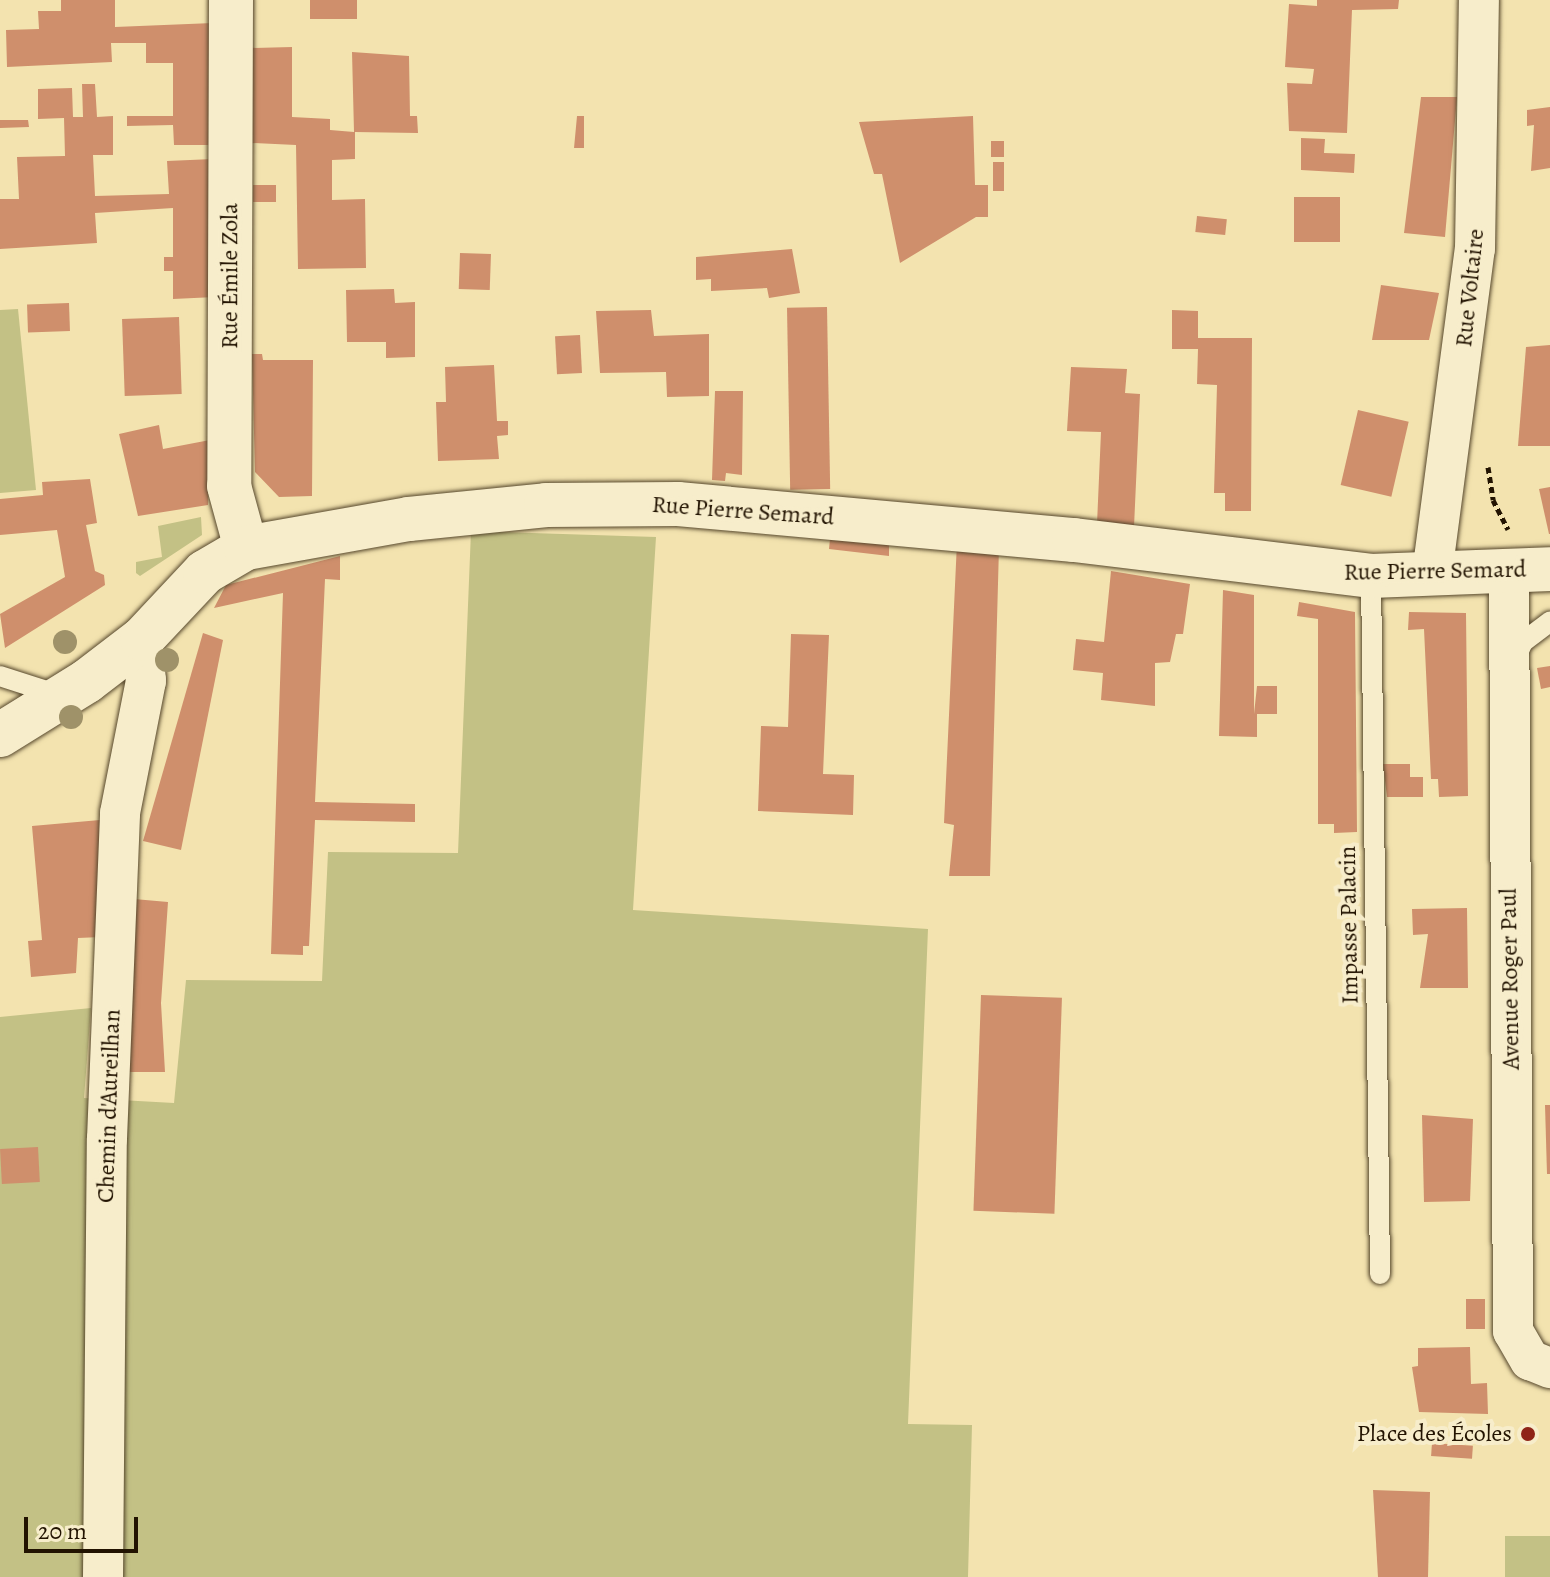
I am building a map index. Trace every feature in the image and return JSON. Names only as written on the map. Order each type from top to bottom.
[{"type":"main road","name":"Rue Émile Zola","points":[[231,0],[229,486],[246,548]]},
{"type":"main road","name":"Rue Pierre Semard","points":[[0,735],[63,697],[142,639],[205,572],[246,548],[409,519],[546,505],[678,504],[1074,540],[1371,576],[1539,572]]},
{"type":"street","name":"Rue Voltaire","points":[[1432,574],[1475,249],[1479,0]]},
{"type":"street","name":"Avenue Roger Paul","points":[[1539,572],[1507,675],[1513,1331],[1530,1360],[1550,1368]]},
{"type":"street","name":"Chemin d'Aureilhan","points":[[103,1577],[107,1139],[120,813],[146,681],[142,639]]},
{"type":"lane","name":"Impasse Palacin","points":[[1371,576],[1380,1274]]},
{"type":"lane","points":[[1507,675],[1523,642],[1550,622]]},
{"type":"lane","points":[[0,676],[63,697]]},
{"type":"shaded area","points":[[18,309],[36,490],[0,493],[0,310]]},
{"type":"shaded area","points":[[201,517],[202,535],[140,576],[136,573],[136,562],[162,557],[158,526]]},
{"type":"shaded area","points":[[471,531],[656,537],[633,910],[928,929],[908,1424],[972,1425],[968,1577],[0,1577],[0,1017],[91,1008],[84,1098],[174,1103],[186,980],[322,981],[328,852],[458,853]]},
{"type":"shaded area","points":[[1505,1536],[1550,1536],[1550,1577],[1505,1577]]},
{"type":"building","points":[[61,0],[115,0],[115,27],[213,23],[212,145],[174,145],[173,125],[127,126],[127,116],[173,116],[173,63],[146,63],[146,43],[111,43],[112,62],[7,67],[6,30],[39,29],[38,11],[61,11]]},
{"type":"building","points":[[310,0],[357,0],[357,19],[310,19]]},
{"type":"building","points":[[1317,0],[1399,0],[1398,9],[1352,10],[1347,133],[1289,131],[1287,83],[1312,84],[1314,69],[1285,67],[1289,4],[1317,6]]},
{"type":"building","points":[[292,47],[292,117],[330,119],[330,130],[354,132],[352,52],[409,56],[410,116],[417,116],[418,133],[355,132],[355,159],[332,160],[332,200],[365,199],[366,268],[298,269],[296,145],[252,143],[250,48]]},
{"type":"building","points":[[82,84],[95,84],[97,117],[113,116],[113,155],[93,155],[95,196],[169,194],[167,161],[213,159],[215,297],[173,299],[173,271],[164,271],[164,257],[173,257],[173,208],[95,213],[97,243],[0,249],[0,199],[19,199],[17,157],[65,156],[64,118],[38,119],[38,89],[72,88],[73,117],[83,117]]},
{"type":"building","points":[[1421,97],[1457,97],[1445,237],[1404,233]]},
{"type":"building","points":[[1550,107],[1550,168],[1531,171],[1534,125],[1527,126],[1527,110]]},
{"type":"building","points":[[577,116],[584,116],[584,148],[574,148]]},
{"type":"building","points":[[973,116],[975,185],[988,185],[988,217],[976,217],[900,263],[882,174],[874,174],[859,122]]},
{"type":"building","points":[[0,120],[28,120],[29,127],[0,128]]},
{"type":"building","points":[[1301,138],[1325,139],[1324,153],[1355,154],[1354,173],[1301,170]]},
{"type":"building","points":[[991,141],[1004,141],[1004,157],[991,157]]},
{"type":"building","points":[[993,162],[1004,162],[1004,191],[993,191]]},
{"type":"building","points":[[253,185],[276,185],[276,202],[253,202]]},
{"type":"building","points":[[1294,197],[1340,197],[1340,242],[1294,242]]},
{"type":"building","points":[[1197,216],[1227,219],[1225,235],[1195,232]]},
{"type":"building","points":[[792,249],[800,293],[769,298],[767,288],[711,291],[711,279],[696,280],[696,257]]},
{"type":"building","points":[[460,253],[491,254],[490,290],[459,289]]},
{"type":"building","points":[[1381,285],[1439,293],[1429,340],[1372,340]]},
{"type":"building","points":[[394,289],[395,303],[415,302],[415,357],[386,358],[386,342],[347,342],[346,290]]},
{"type":"building","points":[[69,303],[70,331],[28,332],[27,304]]},
{"type":"building","points":[[827,307],[830,489],[790,490],[787,308]]},
{"type":"building","points":[[651,310],[654,336],[709,334],[709,396],[667,397],[666,372],[600,373],[596,311]]},
{"type":"building","points":[[1172,310],[1198,311],[1198,338],[1252,338],[1251,511],[1225,511],[1225,493],[1214,493],[1217,385],[1197,384],[1198,349],[1172,349]]},
{"type":"building","points":[[179,317],[182,394],[125,396],[122,319]]},
{"type":"building","points":[[580,335],[582,373],[557,374],[555,336]]},
{"type":"building","points":[[1550,345],[1550,446],[1518,446],[1526,347]]},
{"type":"building","points":[[252,354],[262,354],[263,360],[313,360],[312,496],[279,497],[255,472]]},
{"type":"building","points":[[494,365],[497,421],[508,421],[508,435],[497,436],[499,459],[438,461],[436,402],[446,402],[445,367]]},
{"type":"building","points":[[1071,367],[1127,369],[1125,393],[1140,394],[1134,527],[1097,524],[1101,432],[1067,431]]},
{"type":"building","points":[[715,391],[743,391],[742,475],[726,473],[725,481],[712,480]]},
{"type":"building","points":[[1358,410],[1409,422],[1391,497],[1341,485]]},
{"type":"building","points":[[159,425],[163,449],[210,440],[208,505],[138,516],[119,434]]},
{"type":"building","points":[[90,479],[97,523],[86,525],[95,571],[104,575],[105,585],[5,648],[0,614],[65,577],[57,530],[0,535],[0,499],[43,495],[42,482]]},
{"type":"building","points":[[1550,487],[1550,534],[1549,534],[1539,489]]},
{"type":"building","points":[[831,529],[889,544],[889,556],[829,549]]},
{"type":"building","points":[[957,542],[999,547],[990,876],[949,876],[954,825],[944,823]]},
{"type":"building","points":[[340,556],[340,580],[325,579],[315,802],[415,804],[415,822],[315,820],[309,946],[303,946],[303,955],[271,954],[283,593],[214,608],[226,585]]},
{"type":"building","points":[[1111,571],[1190,584],[1183,634],[1176,634],[1170,662],[1155,663],[1155,706],[1101,700],[1103,673],[1073,670],[1076,639],[1104,642]]},
{"type":"building","points":[[1223,590],[1254,595],[1254,714],[1257,686],[1277,686],[1277,714],[1257,714],[1257,737],[1219,736]]},
{"type":"building","points":[[1299,602],[1355,612],[1357,832],[1334,833],[1334,824],[1318,824],[1318,619],[1297,616]]},
{"type":"building","points":[[1409,612],[1466,613],[1468,796],[1439,797],[1438,779],[1431,779],[1424,629],[1408,630]]},
{"type":"building","points":[[203,633],[223,640],[181,850],[143,841]]},
{"type":"building","points":[[791,634],[829,635],[823,774],[854,775],[853,815],[758,811],[761,726],[788,727]]},
{"type":"building","points":[[1550,666],[1550,687],[1541,689],[1537,668]]},
{"type":"building","points":[[1383,764],[1410,764],[1410,777],[1423,777],[1423,797],[1387,797]]},
{"type":"building","points":[[100,820],[101,937],[78,938],[76,973],[31,977],[28,941],[42,940],[32,826]]},
{"type":"building","points":[[134,899],[168,902],[161,1003],[165,1072],[128,1072]]},
{"type":"building","points":[[1467,908],[1468,988],[1420,988],[1428,934],[1413,935],[1412,909]]},
{"type":"building","points":[[981,995],[1062,998],[1054,1214],[973,1211]]},
{"type":"building","points":[[1545,1105],[1550,1105],[1550,1174],[1547,1174]]},
{"type":"building","points":[[1422,1115],[1473,1119],[1470,1201],[1424,1202]]},
{"type":"building","points":[[38,1147],[40,1182],[2,1184],[0,1149]]},
{"type":"building","points":[[1466,1299],[1485,1299],[1485,1329],[1466,1329]]},
{"type":"building","points":[[1470,1347],[1471,1384],[1487,1383],[1488,1414],[1419,1412],[1412,1367],[1418,1366],[1418,1348]]},
{"type":"building","points":[[1432,1443],[1473,1446],[1472,1459],[1431,1456]]},
{"type":"building","points":[[1373,1490],[1430,1492],[1428,1577],[1378,1577]]},
{"type":"place","name":"Place des Écoles","points":[[1528,1434]]}]
